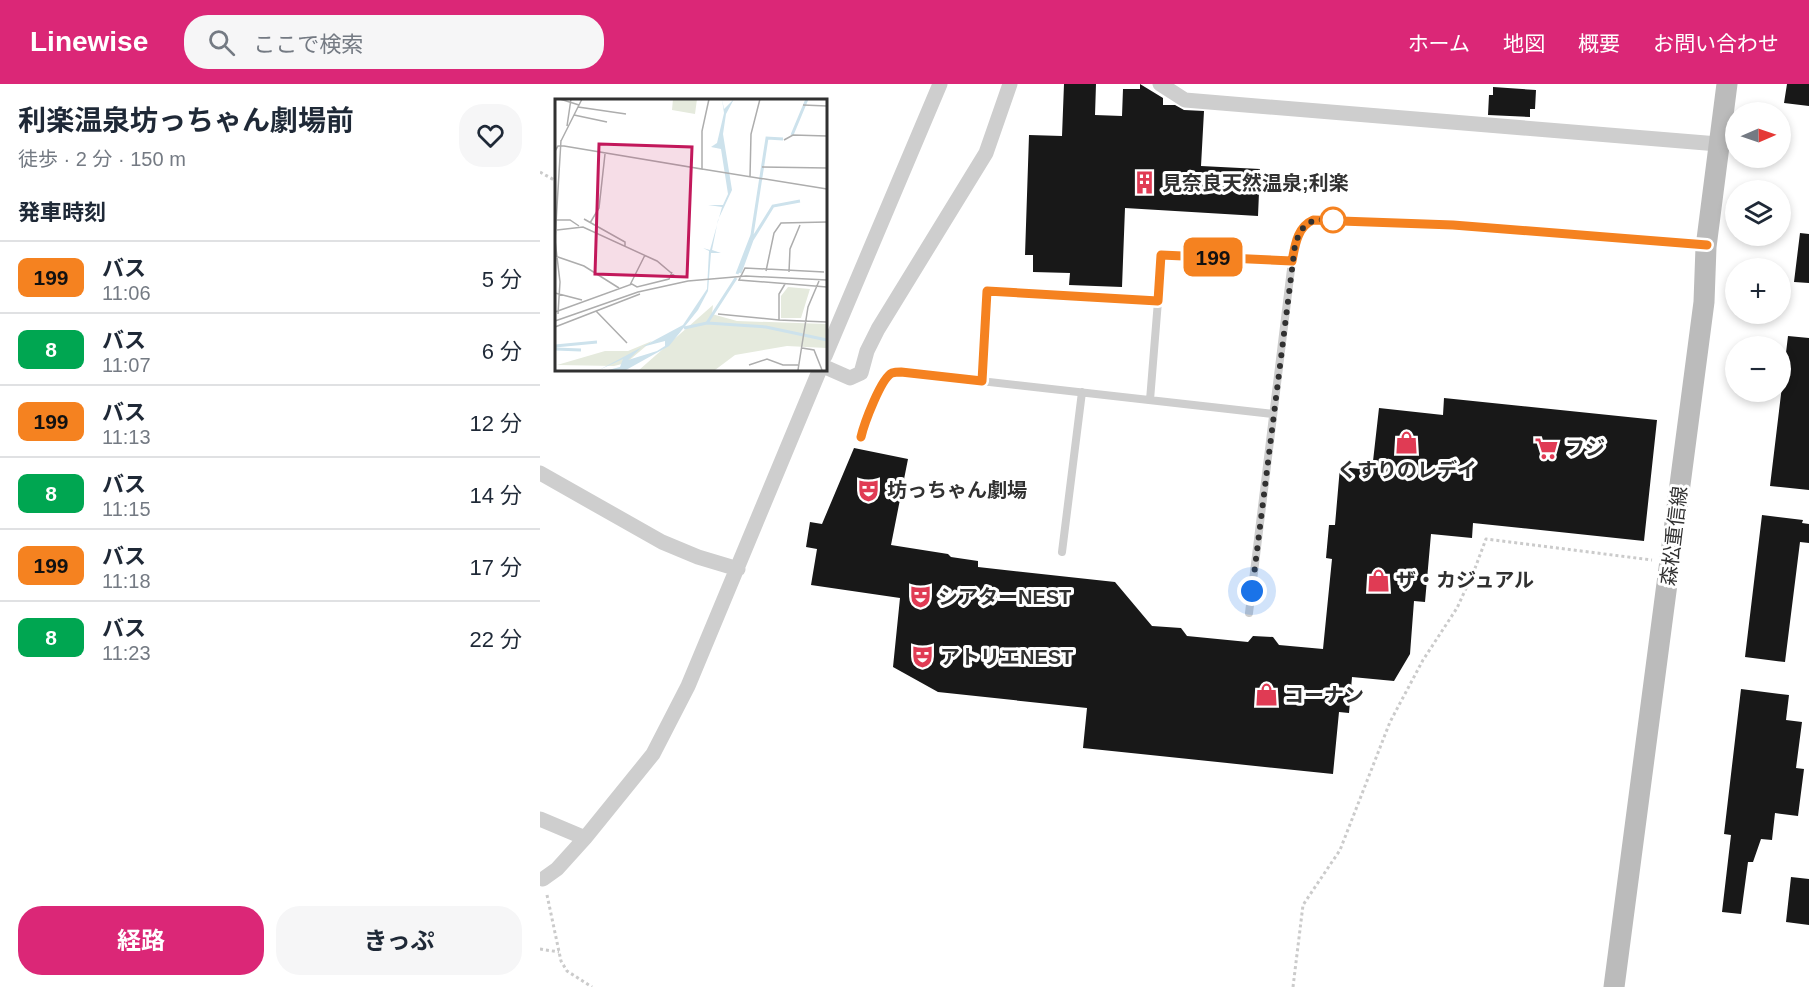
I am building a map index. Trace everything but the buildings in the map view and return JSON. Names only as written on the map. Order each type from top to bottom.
[{"type":"main road","name":"森松重信線","points":[[1614,987],[1704,302],[1707,245],[1727,84]]},
{"type":"street","points":[[826,354],[940,84]]},
{"type":"street","points":[[826,367],[850,378],[861,373],[867,351],[878,329],[986,153],[1010,84]]},
{"type":"street","points":[[1160,84],[1185,100],[1718,144]]},
{"type":"street","points":[[543,879],[557,869],[653,754],[688,686],[820,370]]},
{"type":"street","points":[[540,473],[662,543],[738,569]]},
{"type":"street","points":[[540,819],[585,837]]},
{"type":"lane","points":[[1249,613],[1292,261],[1297,237],[1308,222],[1326,219],[1453,225],[1707,245]]},
{"type":"lane","points":[[1150,400],[1161,255],[1292,261]]},
{"type":"lane","points":[[982,381],[987,291],[1158,301]]},
{"type":"lane","points":[[861,437],[865,420],[885,379],[891,374],[901,372],[1273,414]]},
{"type":"lane","points":[[1062,552],[1082,392]]},
{"type":"path","points":[[540,172],[555,180]]},
{"type":"path","points":[[1293,987],[1303,905],[1340,850],[1390,722],[1423,660],[1457,608],[1486,539],[1670,563]]},
{"type":"path","points":[[543,879],[561,961],[567,971],[592,987]]},
{"type":"path","points":[[540,949],[559,952]]},
{"type":"bus line","name":"199","points":[[861,437],[865,420],[885,379],[891,374],[901,372],[982,381],[987,291],[1158,301],[1161,255],[1292,261],[1299,232],[1308,222],[1326,219],[1453,225],[1707,245]]},
{"type":"place","name":"見奈良天然温泉;利楽","points":[[1144,183]]},
{"type":"place","name":"くすりのレデイ","points":[[1407,443]]},
{"type":"place","name":"フジ","points":[[1547,448]]},
{"type":"place","name":"坊っちゃん劇場","points":[[869,490]]},
{"type":"place","name":"ザ・カジュアル","points":[[1378,580]]},
{"type":"place","name":"シアターNEST","points":[[920,597]]},
{"type":"place","name":"アトリエNEST","points":[[922,657]]},
{"type":"place","name":"コーナン","points":[[1266,695]]},
{"type":"route","points":[[1252,591],[1295,245],[1299,232],[1308,222],[1333,220]]}]
